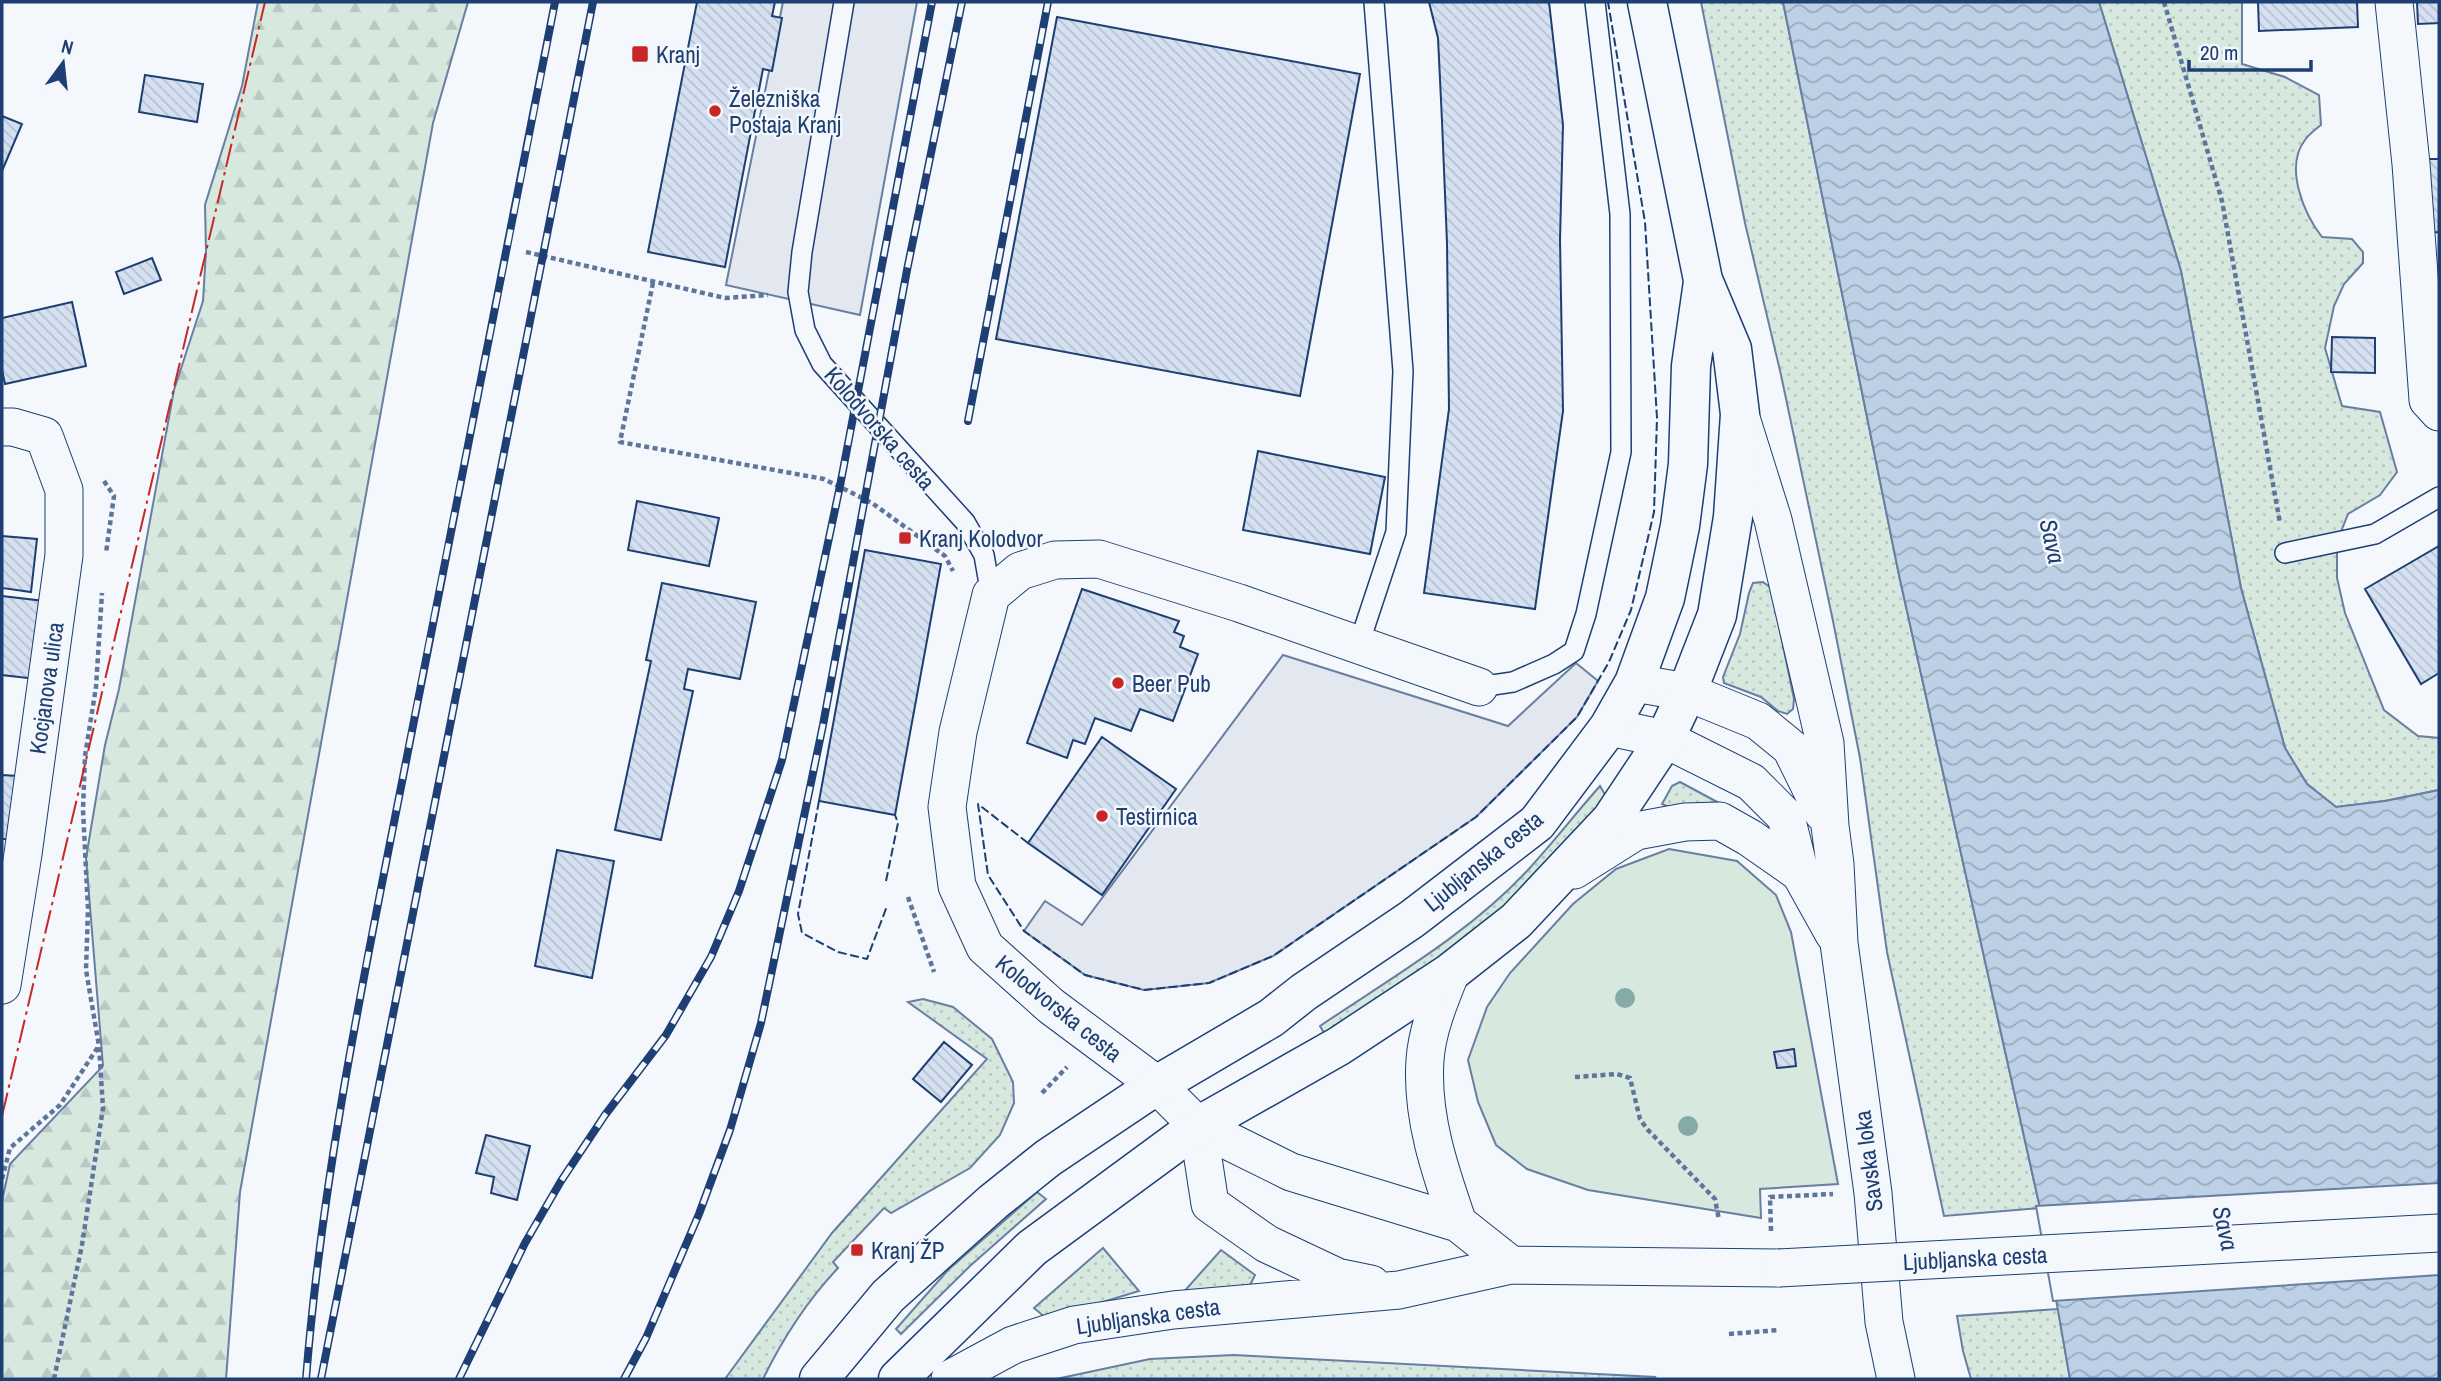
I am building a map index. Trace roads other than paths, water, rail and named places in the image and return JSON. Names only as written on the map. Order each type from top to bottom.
[{"type":"main road","points":[[898,1379],[1032,1248],[1198,1126],[1339,1046],[1451,972],[1516,921],[1612,820],[1665,739],[1687,692],[1717,615],[1733,517],[1740,414],[1732,349],[1703,279],[1647,2]]},
{"type":"main road","name":"Ljubljanska cesta","points":[[819,1379],[888,1296],[993,1202],[1048,1158],[1157,1085],[1271,1017],[1412,919],[1537,823],[1609,727],[1634,683],[1665,598],[1680,526],[1688,464],[1691,366],[1703,279]]},
{"type":"street","points":[[2394,2],[2411,164],[2428,400],[2439,412]]},
{"type":"street","points":[[1740,414],[1773,520],[1825,743],[1830,827]]},
{"type":"street","name":"Kocjanova ulica","points":[[2,427],[13,427],[44,436],[64,490],[64,555],[2,985]]},
{"type":"street","points":[[991,595],[1020,571],[1055,560],[1099,559],[1239,603],[1358,647],[1479,687]]},
{"type":"street","name":"Kolodvorska cesta","points":[[991,595],[957,732],[947,807],[957,886],[985,947],[1051,1006],[1157,1085]]},
{"type":"street","points":[[1634,683],[1687,692],[1758,721],[1791,748],[1830,827]]},
{"type":"street","points":[[1609,727],[1665,739],[1751,782],[1786,817],[1800,873],[1839,943]]},
{"type":"street","points":[[1555,881],[1636,831],[1685,822],[1720,821],[1800,873]]},
{"type":"street","name":"Savska loka","points":[[1830,827],[1835,864],[1839,943],[1872,1193],[1884,1322],[1896,1379]]},
{"type":"street","points":[[1451,972],[1436,1010],[1425,1059],[1427,1117],[1458,1223]]},
{"type":"street","points":[[1157,1085],[1198,1126],[1291,1172],[1458,1223],[1511,1265]]},
{"type":"street","name":"Ljubljanska cesta","points":[[1198,1126],[1210,1204],[1267,1244],[1337,1277],[1399,1290]]},
{"type":"street","name":"Ljubljanska cesta","points":[[950,1379],[1013,1345],[1074,1325],[1173,1310],[1399,1290],[1511,1265],[1779,1268],[2439,1233]]},
{"type":"lane","name":"Kolodvorska cesta","points":[[844,2],[802,252],[798,292],[805,330],[822,364],[965,522],[984,555],[991,595]]},
{"type":"lane","points":[[1358,647],[1396,532],[1403,371],[1374,2]]},
{"type":"lane","points":[[1479,687],[1513,681],[1555,664],[1574,651],[1586,614],[1620,452],[1620,214],[1595,2]]},
{"type":"lane","points":[[2285,553],[2375,534],[2439,497]]},
{"type":"water","name":"Sava","points":[[1783,2],[2099,2],[2181,271],[2241,588],[2285,748],[2307,784],[2336,807],[2439,790],[2439,1379],[2070,1379],[2040,1208],[1899,575]]},
{"type":"railway","points":[[306,1379],[322,1229],[345,1079],[555,2]]},
{"type":"railway","points":[[321,1379],[593,2]]},
{"type":"railway","points":[[459,1379],[525,1243],[561,1181],[605,1115],[666,1035],[711,957],[739,891],[782,760],[840,486],[932,2]]},
{"type":"railway","points":[[624,1379],[646,1338],[699,1214],[730,1130],[761,1023],[823,725],[907,270],[962,2]]},
{"type":"railway","points":[[968,421],[1048,2]]},
{"type":"place","name":"Kranj","points":[[640,54]]},
{"type":"place","name":"Železniška Postaja Kranj","points":[[715,111]]},
{"type":"place","name":"Kranj Kolodvor","points":[[905,538]]},
{"type":"place","name":"Beer Pub","points":[[1118,683]]},
{"type":"place","name":"Testirnica","points":[[1102,816]]},
{"type":"place","name":"Kranj ŽP","points":[[857,1250]]}]
